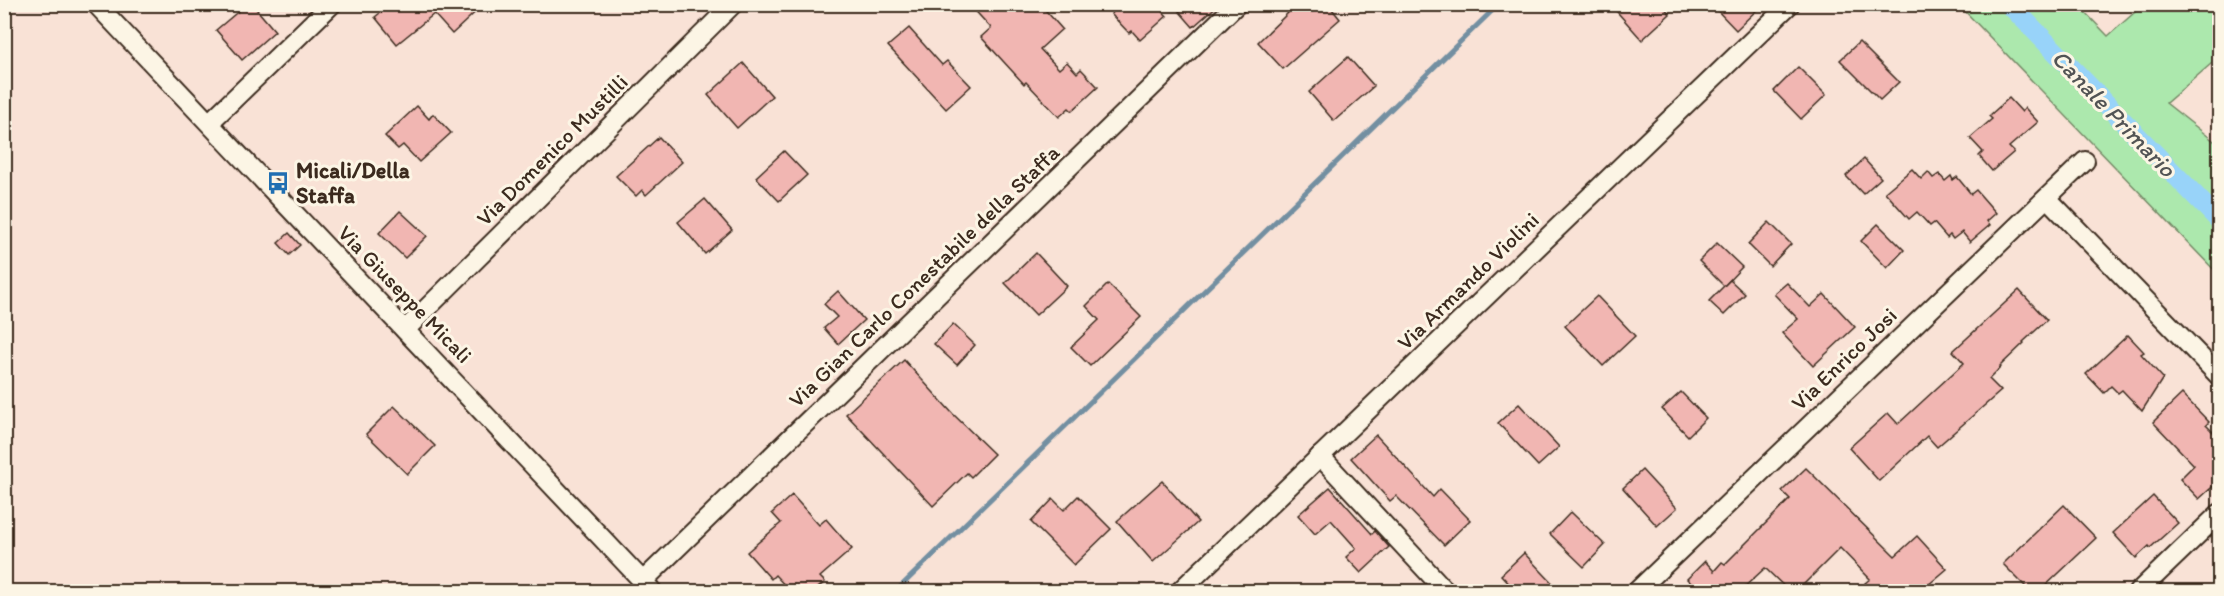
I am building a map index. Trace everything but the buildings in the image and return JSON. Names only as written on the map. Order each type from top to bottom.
[{"type":"street","name":"Via Giuseppe Micali","points":[[96,4],[648,586]]},
{"type":"street","points":[[210,122],[332,4]]},
{"type":"street","name":"Via Domenico Mustilli","points":[[405,330],[734,4]]},
{"type":"street","name":"Via Gian Carlo Conestabile della Staffa","points":[[648,586],[1237,4]]},
{"type":"street","name":"Via Armando Violini","points":[[1179,591],[1790,4]]},
{"type":"street","name":"Via Enrico Josi","points":[[1636,591],[2085,161]]},
{"type":"street","points":[[2047,198],[2220,377]]},
{"type":"street","points":[[1320,456],[1442,587],[1437,591]]},
{"type":"street","points":[[2138,591],[2220,513]]},
{"type":"green space","points":[[1959,5],[2078,5],[2108,36],[2143,5],[2219,5],[2219,57],[2166,103],[2219,145],[2219,275]]},
{"type":"waterway","points":[[895,592],[1499,4]]},
{"type":"waterway","name":"Canale Primario","points":[[2009,4],[2220,221]]},
{"type":"place","name":"Micali/Della Staffa","points":[[278,183]]}]
